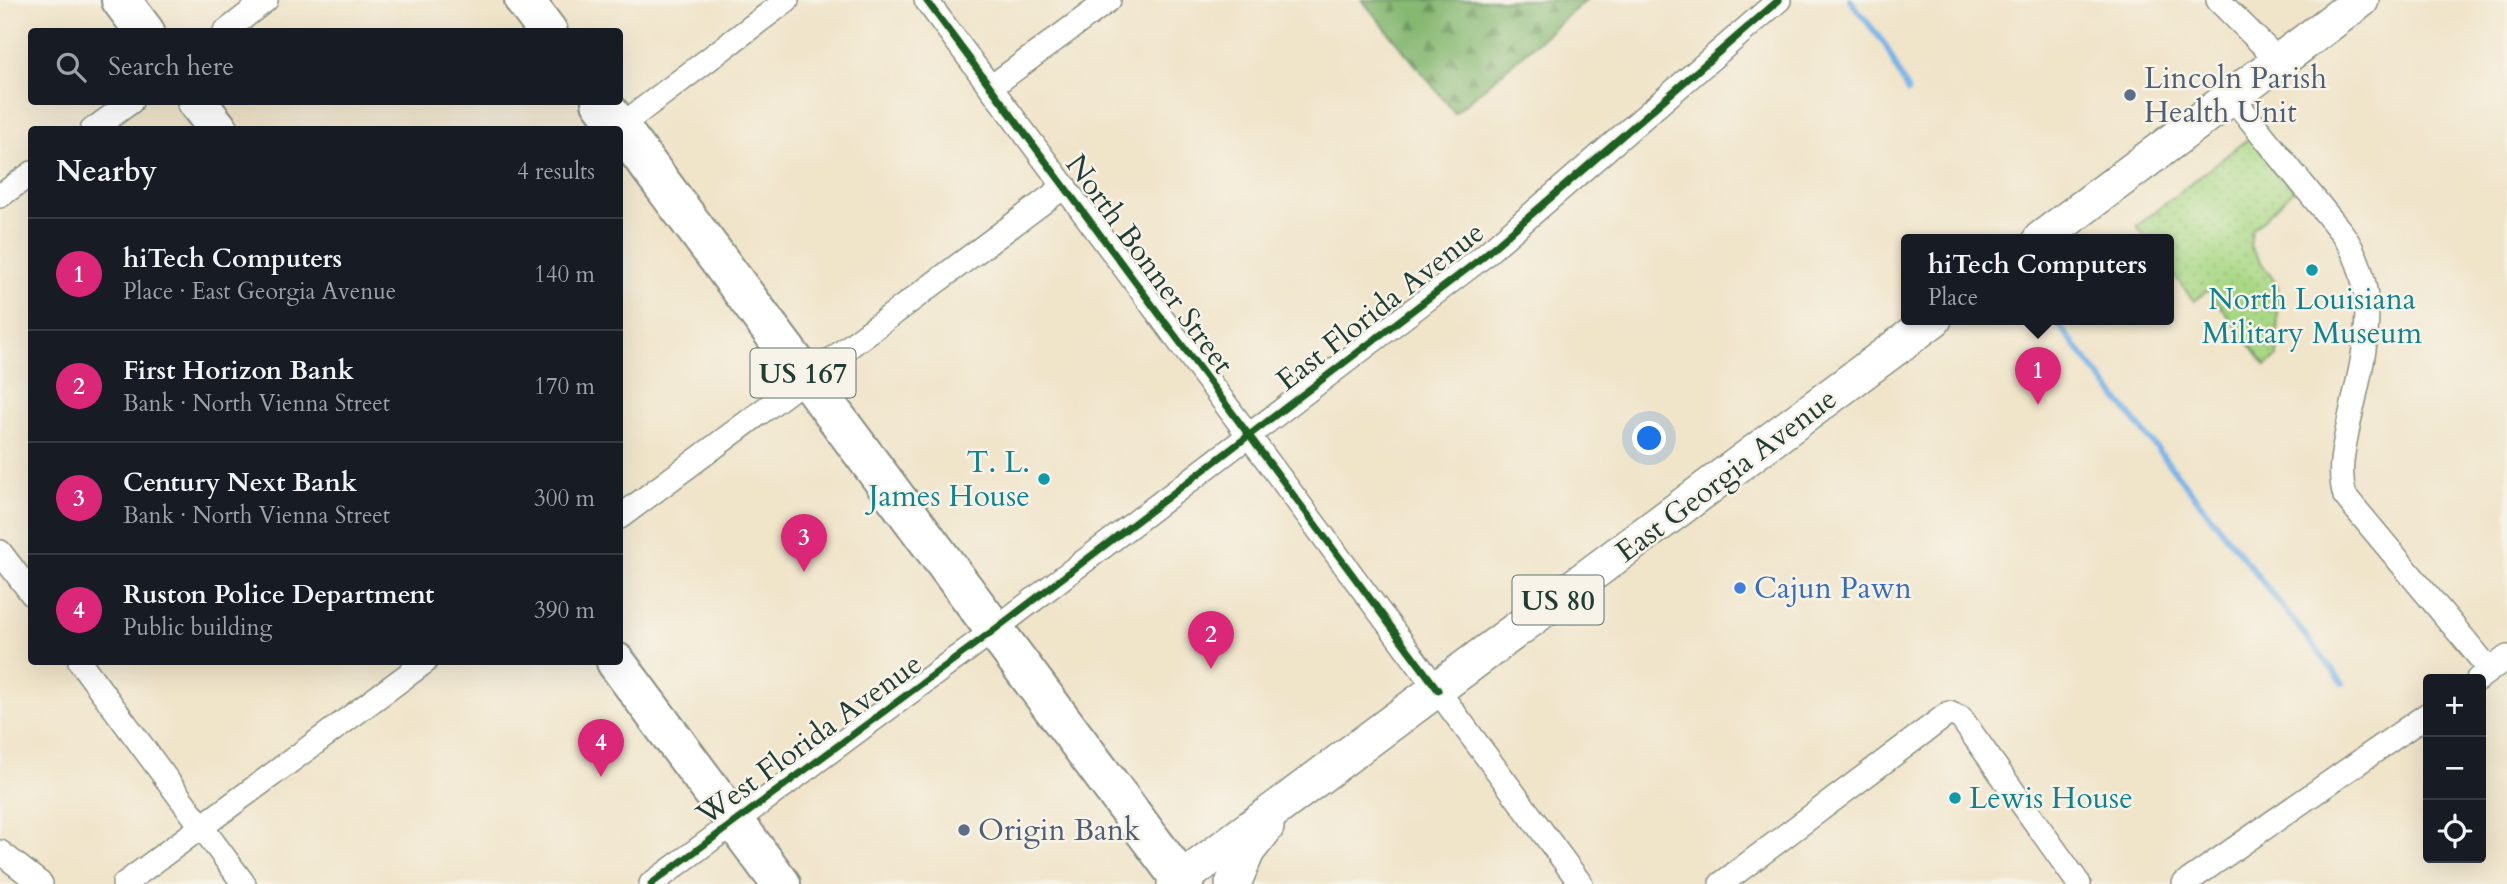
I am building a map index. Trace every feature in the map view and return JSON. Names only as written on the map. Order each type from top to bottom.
[{"type":"highway","points":[[121,0],[142,28]]},
{"type":"highway","points":[[524,0],[545,28]]},
{"type":"highway","points":[[200,105],[216,126]]},
{"type":"highway","name":"US 167","points":[[623,134],[1180,882]]},
{"type":"highway","points":[[618,665],[781,884]]},
{"type":"main road","points":[[2048,234],[2361,0]]},
{"type":"main road","name":"East Georgia Avenue","points":[[1180,882],[1926,325]]},
{"type":"main road","points":[[1233,884],[1247,851],[1280,808]]},
{"type":"street","points":[[230,28],[266,0]]},
{"type":"street","points":[[612,119],[788,0]]},
{"type":"street","name":"North Bonner Street","points":[[926,0],[1581,884]]},
{"type":"street","points":[[991,87],[1108,0]]},
{"type":"street","name":"East Florida Avenue","points":[[994,630],[1480,259],[1779,0]]},
{"type":"street","points":[[2218,0],[2279,61]]},
{"type":"street","points":[[2231,96],[2342,233],[2353,251],[2365,283],[2368,304],[2366,346],[2342,457],[2341,484],[2345,496],[2492,669]]},
{"type":"street","points":[[98,126],[127,105]]},
{"type":"street","points":[[0,195],[28,176]]},
{"type":"street","points":[[623,515],[1065,186]]},
{"type":"street","points":[[0,552],[24,567]]},
{"type":"street","name":"West Florida Avenue","points":[[651,884],[994,630]]},
{"type":"street","points":[[82,665],[244,884]]},
{"type":"street","points":[[124,884],[421,665]]},
{"type":"street","points":[[1721,884],[1949,713],[1961,718],[2079,884]]},
{"type":"street","points":[[2184,884],[2423,717]]},
{"type":"street","points":[[0,852],[41,884]]},
{"type":"green space","points":[[1362,0],[1586,0],[1455,113]]},
{"type":"green space","points":[[2250,137],[2294,190],[2252,230],[2250,247],[2278,286],[2277,357],[2266,366],[2208,290],[2194,301],[2174,275],[2174,234],[2143,234],[2137,226]]},
{"type":"waterway","points":[[1850,0],[1886,46],[1908,92]]},
{"type":"waterway","points":[[2059,325],[2343,683]]},
{"type":"cycle path","points":[[926,0],[1438,690]]},
{"type":"cycle path","points":[[651,884],[994,630],[1480,259],[1779,0]]},
{"type":"place","name":"Lincoln Parish Health Unit","points":[[2130,95]]},
{"type":"place","name":"North Louisiana Military Museum","points":[[2312,270]]},
{"type":"place","name":"hiTech Computers","points":[[2038,405]]},
{"type":"place","name":"T. L. James House","points":[[1044,479]]},
{"type":"place","name":"Century Next Bank","points":[[804,572]]},
{"type":"place","name":"Cajun Pawn","points":[[1740,588]]},
{"type":"place","name":"First Horizon Bank","points":[[1211,669]]},
{"type":"place","name":"Ruston Police Department","points":[[601,777]]},
{"type":"place","name":"Lewis House","points":[[1955,798]]},
{"type":"place","name":"Origin Bank","points":[[964,830]]}]
